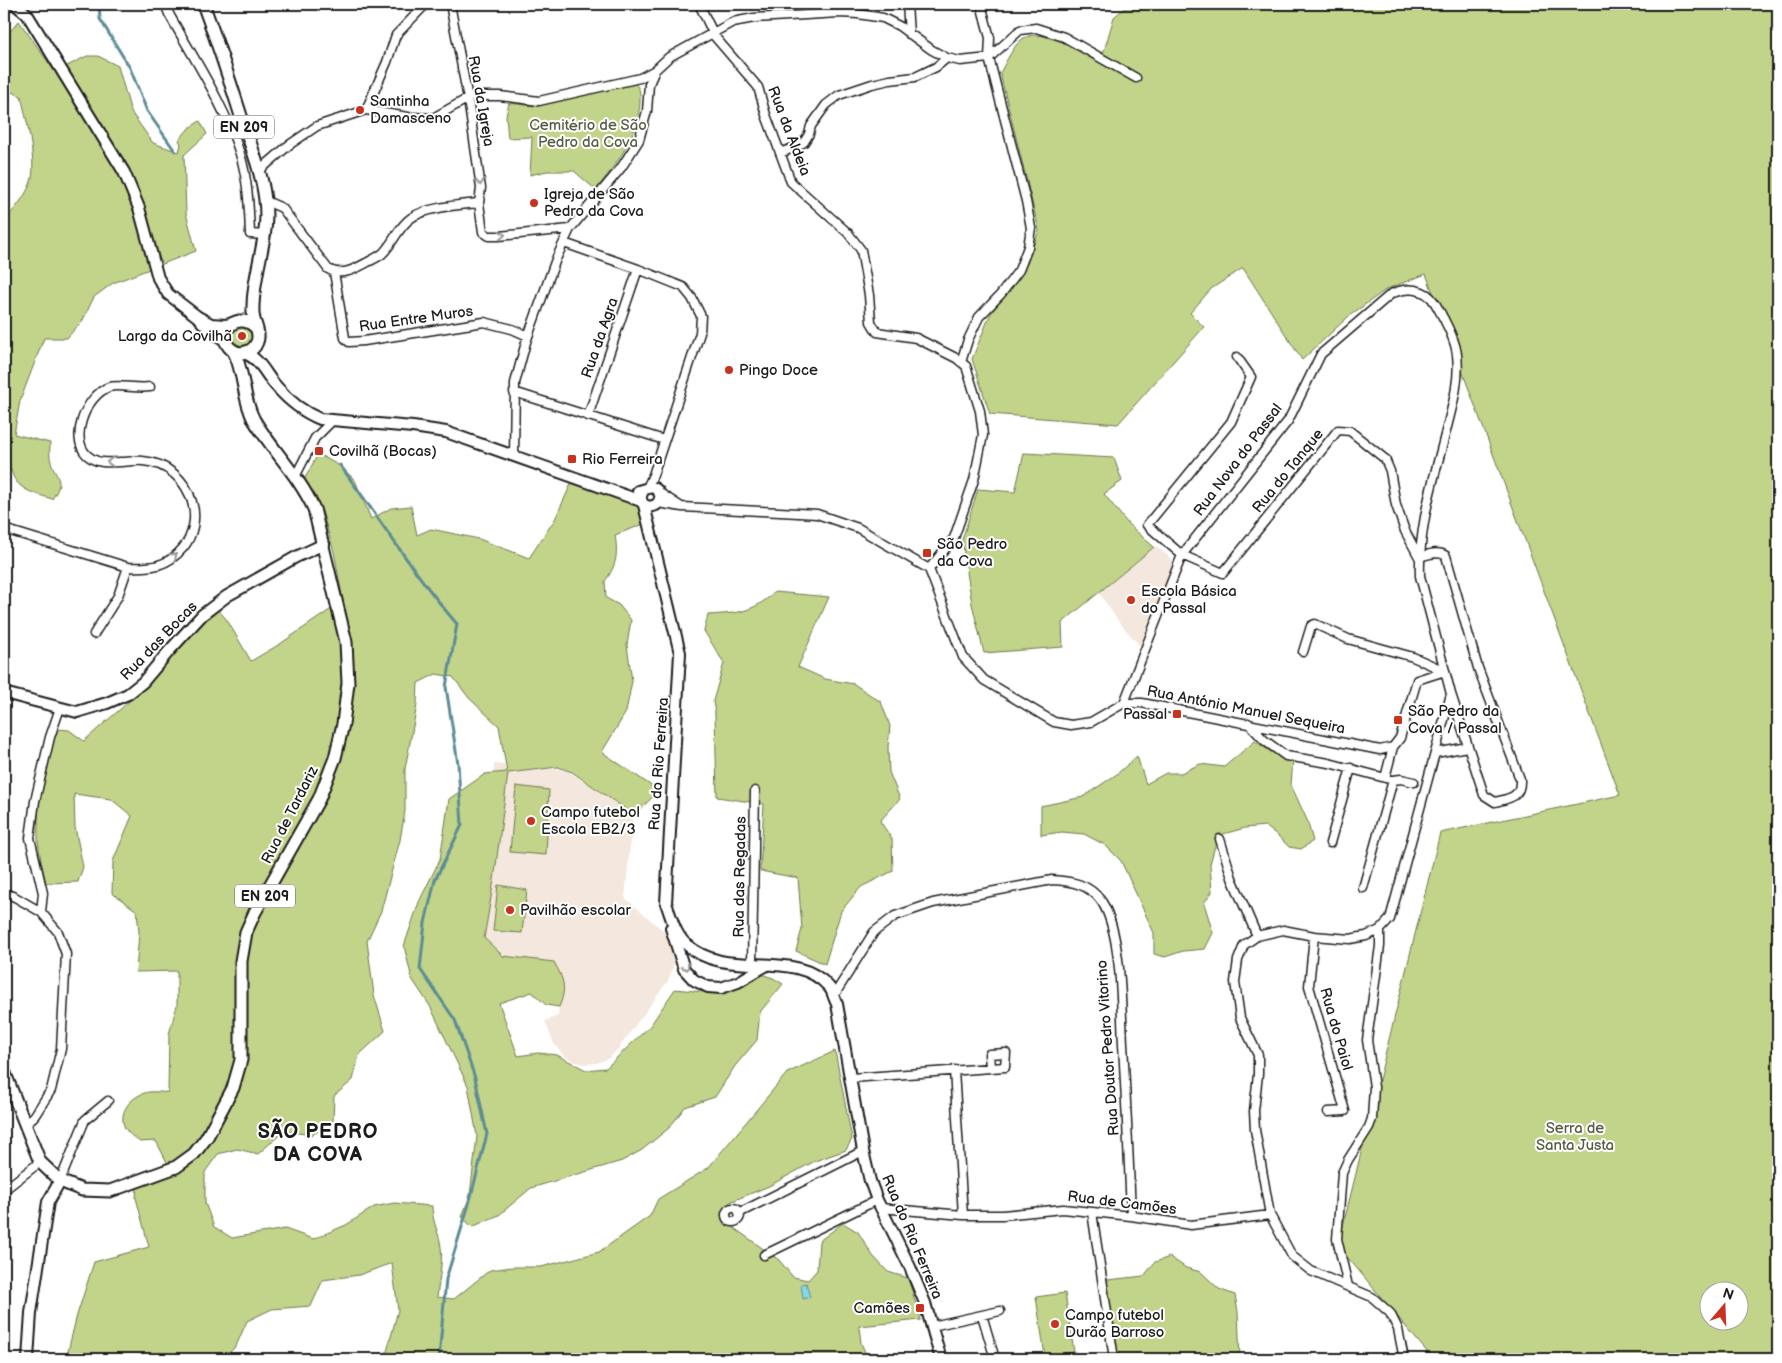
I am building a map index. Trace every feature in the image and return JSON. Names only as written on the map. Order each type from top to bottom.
[{"type":"main road","name":"EN 209","points":[[203,4],[259,171],[266,201],[265,235],[254,299],[250,309],[226,331],[234,348]]},
{"type":"main road","points":[[234,348],[249,351],[257,343],[258,338],[253,312],[254,299]]},
{"type":"main road","points":[[235,322],[248,321],[256,328]]},
{"type":"main road","name":"Rua de Tardariz","points":[[4,1071],[40,1162],[60,1181],[82,1190],[110,1191],[176,1167],[194,1154],[207,1137],[234,1088],[241,1060],[241,961],[246,932],[319,799],[335,758],[343,724],[348,684],[346,642],[324,544],[314,509],[307,494],[254,419],[247,404],[241,376],[240,360],[234,348]]},
{"type":"street","points":[[15,4],[27,14],[124,172],[139,208],[158,278],[168,294],[198,317],[211,324],[219,325],[235,322]]},
{"type":"street","points":[[165,4],[213,92],[240,154],[249,198],[250,234],[265,235]]},
{"type":"street","points":[[366,110],[387,62],[396,35],[426,4]]},
{"type":"street","name":"Rua da Igreja","points":[[450,4],[468,99],[481,188],[479,203],[483,232],[489,236],[570,229]]},
{"type":"street","name":"Rua da Aldeia","points":[[699,4],[712,33],[758,87],[766,115],[791,182],[848,233],[861,250],[869,295],[871,322],[877,332],[916,338],[961,362]]},
{"type":"street","points":[[907,4],[909,34]]},
{"type":"street","points":[[198,317],[211,331],[234,348],[253,357],[277,388],[298,407],[320,419],[413,427],[446,432],[622,493],[650,497],[682,507],[817,514],[858,528],[929,569],[954,538],[974,480],[983,435],[980,411],[966,366],[961,362],[968,340],[979,317],[1001,294],[1019,270],[1028,247],[1031,228],[1024,192],[989,58],[990,38],[981,4]]},
{"type":"street","points":[[259,171],[289,145],[317,126],[366,110],[433,118],[472,96],[500,96],[538,101],[640,78],[655,70],[669,57],[712,33],[733,22],[754,18],[858,14],[883,18],[899,26],[946,58],[960,61],[989,58],[1020,30],[1036,28],[1064,37],[1136,78]]},
{"type":"street","points":[[780,153],[804,142],[811,126],[826,105],[839,95],[872,84],[915,77],[936,66],[946,58]]},
{"type":"street","points":[[514,456],[514,392],[528,336],[556,258],[570,229],[621,168],[639,140],[647,111],[649,84],[655,70]]},
{"type":"street","points":[[266,201],[282,208],[328,269],[342,273],[354,270],[382,254],[397,231],[412,217],[452,206],[479,203]]},
{"type":"street","points":[[564,243],[682,287],[692,298],[701,316],[700,333],[653,475],[650,497]]},
{"type":"street","name":"Rua da Agra","points":[[588,416],[638,269]]},
{"type":"street","name":"Rua Entre Muros","points":[[334,272],[345,338],[349,342],[484,322],[512,329],[528,336]]},
{"type":"street","name":"Rua Nova do Passal","points":[[1124,704],[1182,555],[1288,421],[1321,354],[1391,294],[1408,289],[1421,292],[1432,299],[1443,316],[1457,354],[1456,391],[1422,531],[1419,557],[1420,576],[1450,694],[1484,795],[1495,802],[1511,798],[1520,787],[1520,779],[1478,668],[1446,556],[1438,553],[1419,557]]},
{"type":"street","points":[[257,343],[257,354],[260,364]]},
{"type":"street","points":[[1182,555],[1147,525],[1231,422],[1251,377],[1236,357]]},
{"type":"street","points":[[4,529],[128,567],[147,568],[163,564],[176,556],[186,545],[193,528],[195,513],[192,500],[184,484],[174,473],[160,465],[144,461],[103,462],[90,458],[81,447],[78,436],[89,403],[99,392],[110,386],[140,389],[150,387]]},
{"type":"street","points":[[514,392],[664,440]]},
{"type":"street","points":[[295,477],[315,438],[332,421]]},
{"type":"street","name":"Rua do Tanque","points":[[1182,555],[1224,573],[1338,430],[1350,430],[1385,459],[1390,471],[1396,505],[1404,531],[1419,557]]},
{"type":"street","name":"Rua do Rio Ferreira","points":[[650,497],[653,536],[680,653],[666,903],[685,944],[708,958],[729,964],[768,964],[800,969],[817,977],[830,988],[837,1004],[863,1151],[878,1204],[910,1267],[925,1304],[942,1359]]},
{"type":"street","name":"Rua das Bocas","points":[[4,693],[78,712],[128,694],[143,682],[202,615],[227,596],[296,557],[324,544]]},
{"type":"street","points":[[94,634],[118,596],[128,567]]},
{"type":"street","name":"Rua António Manuel Sequeira","points":[[929,569],[963,658],[984,680],[1054,722],[1072,725],[1091,722],[1124,704],[1142,703],[1380,750],[1393,747]]},
{"type":"street","points":[[1303,652],[1309,630],[1315,624],[1348,639],[1413,657],[1445,671]]},
{"type":"street","points":[[1363,888],[1389,779],[1393,747],[1400,738],[1417,680],[1445,671]]},
{"type":"street","points":[[1404,1359],[1398,1329],[1390,1313],[1372,1297],[1311,1271],[1292,1256],[1270,1215],[1255,1130],[1254,1111],[1258,1054],[1240,1018],[1235,982],[1238,960],[1244,945],[1257,936],[1283,930],[1314,936],[1350,939],[1366,936],[1380,930],[1390,919],[1436,753],[1450,694]]},
{"type":"street","points":[[41,912],[43,893],[30,838],[35,801],[50,737],[60,708]]},
{"type":"street","points":[[1248,724],[1264,740],[1286,756],[1329,763],[1389,779],[1401,778],[1414,782]]},
{"type":"street","points":[[1436,753],[1467,747]]},
{"type":"street","points":[[1330,843],[1351,768]]},
{"type":"street","name":"Rua das Regadas","points":[[752,964],[755,791]]},
{"type":"street","points":[[1220,839],[1232,878],[1257,936]]},
{"type":"street","name":"Rua Doutor Pedro Vitorino","points":[[833,997],[874,932],[895,916],[933,903],[1052,880],[1071,881],[1087,888],[1101,900],[1108,913],[1114,934],[1120,979],[1131,1216]]},
{"type":"street","points":[[4,893],[41,912],[58,932],[66,954],[61,1049],[51,1090],[35,1115],[25,1126]]},
{"type":"street","points":[[666,903],[669,922],[684,969],[694,980],[708,987],[721,988],[738,982],[768,964]]},
{"type":"street","points":[[1348,1286],[1337,1239],[1342,1173],[1372,1119],[1374,1088],[1367,1040],[1380,946],[1380,930]]},
{"type":"street","name":"Rua do Paiol","points":[[1314,936],[1309,986],[1345,1111],[1328,1112]]},
{"type":"street","points":[[721,988],[733,978],[734,973],[729,964]]},
{"type":"street","points":[[850,1078],[990,1068]]},
{"type":"street","points":[[954,1070],[963,1215]]},
{"type":"street","points":[[28,1359],[31,1313],[48,1202],[60,1181],[85,1120],[108,1101]]},
{"type":"street","points":[[739,1213],[863,1151]]},
{"type":"street","points":[[4,1190],[40,1162]]},
{"type":"street","points":[[764,1255],[878,1204]]},
{"type":"street","name":"Rua de Camões","points":[[878,1204],[963,1215],[1003,1215],[1063,1209],[1191,1225],[1270,1215]]},
{"type":"street","points":[[1092,1212],[1114,1359]]},
{"type":"street","points":[[932,1326],[1000,1312]]},
{"type":"street","points":[[982,1315],[995,1359]]},
{"type":"shaded area","name":"Escola Básica do Passal","points":[[1156,546],[1174,561],[1140,646],[1119,622],[1099,593]]},
{"type":"shaded area","points":[[494,764],[566,770],[633,814],[625,898],[666,933],[674,963],[668,981],[618,1049],[609,1058],[597,1063],[584,1064],[572,1061],[562,1054],[554,1044],[545,1021],[558,1016],[559,999],[477,960]]},
{"type":"green space","name":"Serra de Santa Justa","points":[[1127,4],[1778,4],[1778,1359],[1433,1359],[1338,1246],[1440,833],[1620,795],[1426,274],[1387,289],[1349,316],[1302,360],[1243,268],[1211,289],[1190,313],[1204,327],[1118,424],[990,414],[972,359],[990,315],[1027,264],[1039,230],[1000,73],[1017,44],[1024,38],[1032,35],[1041,35],[1061,41],[1095,61],[1104,51],[1114,17]]},
{"type":"green space","points":[[19,21],[55,72],[87,56],[98,56],[118,66],[131,112],[153,143],[179,152],[181,144],[179,140],[189,128],[200,121],[207,134],[184,155],[186,213],[196,251],[113,283],[94,297],[83,320],[67,338],[44,338],[20,401],[14,434],[50,443],[50,460],[59,480],[58,488],[52,499],[26,490],[13,477],[11,470],[4,469],[4,220],[24,195],[32,178],[33,170],[30,137],[21,96],[4,89],[4,38]]},
{"type":"green space","name":"Cemitério de São Pedro da Cova","points":[[635,84],[639,90],[640,102],[631,138],[596,190],[574,171],[547,171],[530,175],[532,137],[508,138],[506,116],[509,103],[533,106]]},
{"type":"green space","points":[[242,326],[250,329],[253,337],[250,345],[242,348],[234,345],[231,337],[234,329]]},
{"type":"green space","points":[[1024,453],[1114,458],[1122,481],[1104,494],[1128,524],[1154,547],[1062,623],[1063,647],[984,653],[972,604],[962,540],[978,489],[1015,492]]},
{"type":"green space","points":[[318,454],[340,466],[355,480],[371,519],[391,508],[411,506],[417,535],[431,529],[479,539],[529,558],[555,519],[572,482],[634,502],[640,509],[644,524],[615,535],[616,559],[605,581],[606,598],[619,605],[631,620],[627,645],[632,681],[626,712],[602,752],[659,791],[634,815],[572,772],[558,767],[508,773],[494,880],[484,938],[503,956],[554,962],[562,979],[564,989],[559,1007],[546,1005],[532,992],[499,1003],[518,1056],[538,1053],[557,1055],[586,1070],[606,1068],[650,1026],[675,989],[704,992],[723,990],[755,972],[773,978],[783,984],[760,1012],[757,1040],[735,1066],[715,1097],[685,1107],[669,1128],[642,1150],[622,1161],[531,1188],[499,1215],[472,1227],[462,1217],[470,1195],[477,1136],[468,1086],[430,1006],[412,979],[404,946],[419,902],[440,859],[449,799],[485,774],[507,772],[499,726],[469,698],[453,677],[436,674],[418,683],[417,705],[405,769],[405,811],[400,840],[381,911],[367,941],[374,995],[385,1031],[359,1055],[353,1080],[334,1096],[333,1121],[312,1135],[284,1131],[258,1154],[237,1149],[218,1154],[205,1172],[205,1203],[214,1227],[232,1238],[285,1229],[313,1239],[346,1225],[374,1207],[394,1203],[432,1206],[442,1254],[437,1297],[454,1299],[490,1270],[512,1267],[541,1267],[599,1252],[650,1216],[658,1199],[708,1168],[787,1073],[835,1051],[852,1139],[846,1150],[815,1161],[769,1186],[730,1202],[725,1209],[734,1228],[779,1260],[793,1277],[808,1280],[817,1270],[819,1241],[843,1223],[858,1232],[873,1256],[888,1272],[908,1278],[921,1320],[859,1326],[861,1343],[868,1359],[385,1359],[398,1310],[392,1263],[359,1275],[323,1280],[311,1306],[272,1309],[247,1321],[236,1346],[223,1359],[66,1359],[77,1315],[94,1262],[149,1247],[136,1198],[137,1187],[171,1170],[156,1141],[140,1142],[129,1134],[123,1122],[123,1116],[130,1102],[139,1095],[149,1092],[168,1092],[169,1034],[177,1005],[177,971],[136,972],[139,932],[137,911],[112,893],[113,861],[132,816],[111,799],[74,794],[75,827],[83,867],[78,882],[46,883],[38,840],[39,797],[44,769],[52,741],[58,729],[69,730],[84,741],[134,697],[160,662],[213,604],[227,620],[251,661],[280,644],[343,601],[334,552],[322,511],[304,480]]},
{"type":"green space","points":[[775,592],[829,597],[798,667],[825,679],[854,684],[881,702],[890,726],[888,747],[889,772],[900,799],[880,821],[892,839],[893,871],[861,887],[841,911],[825,964],[796,951],[802,929],[798,878],[760,871],[764,804],[717,797],[713,701],[724,663],[704,631],[708,615],[744,611],[759,604]]},
{"type":"green space","points":[[1255,741],[1271,752],[1293,760],[1291,785],[1307,820],[1313,841],[1301,849],[1289,847],[1265,826],[1245,828],[1223,834],[1215,846],[1210,864],[1212,892],[1204,903],[1213,933],[1205,949],[1183,951],[1165,957],[1154,954],[1154,933],[1121,861],[1105,845],[1084,834],[1062,832],[1041,835],[1041,806],[1083,797],[1117,774],[1137,756],[1146,784],[1166,773],[1181,773],[1200,764],[1224,767]]},
{"type":"green space","name":"Campo futebol Escola EB2/3","points":[[516,786],[549,790],[546,855],[510,852]]},
{"type":"green space","name":"Pavilhão escolar","points":[[498,885],[527,890],[522,933],[493,931]]},
{"type":"green space","points":[[1170,1257],[1186,1268],[1201,1272],[1219,1289],[1235,1295],[1238,1312],[1240,1359],[1117,1359],[1107,1280],[1144,1276],[1155,1262]]},
{"type":"green space","name":"Campo futebol Durão Barroso","points":[[1065,1293],[1074,1352],[1045,1356],[1036,1297]]},
{"type":"water","points":[[806,1283],[810,1297],[803,1299],[801,1284]]},
{"type":"waterway","points":[[99,4],[100,19],[130,68],[147,111],[175,151]]},
{"type":"waterway","points":[[340,465],[411,566],[457,624],[446,687],[458,764],[462,825],[435,880],[425,923],[420,969],[455,1020],[475,1078],[487,1134],[469,1204],[446,1279],[439,1359]]},
{"type":"place","name":"Santinha Damasceno","points":[[360,110]]},
{"type":"place","name":"Igreja de São Pedro da Cova","points":[[534,203]]},
{"type":"place","name":"Largo da Covilhã","points":[[242,336]]},
{"type":"place","name":"Pingo Doce","points":[[729,370]]},
{"type":"place","name":"Covilhã (Bocas)","points":[[319,451]]},
{"type":"place","name":"Rio Ferreira","points":[[572,459]]},
{"type":"place","name":"São Pedro da Cova","points":[[927,553]]},
{"type":"place","name":"Escola Básica do Passal","points":[[1131,600]]},
{"type":"place","name":"Passal","points":[[1177,714]]},
{"type":"place","name":"São Pedro da Cova / Passal","points":[[1398,720]]},
{"type":"place","name":"Campo futebol Escola EB2/3","points":[[531,821]]},
{"type":"place","name":"Pavilhão escolar","points":[[510,910]]},
{"type":"place","name":"Camões","points":[[920,1308]]},
{"type":"place","name":"Campo futebol Durão Barroso","points":[[1055,1324]]},
{"type":"district","name":"SÃO PEDRO DA COVA","points":[[318,1144]]}]
